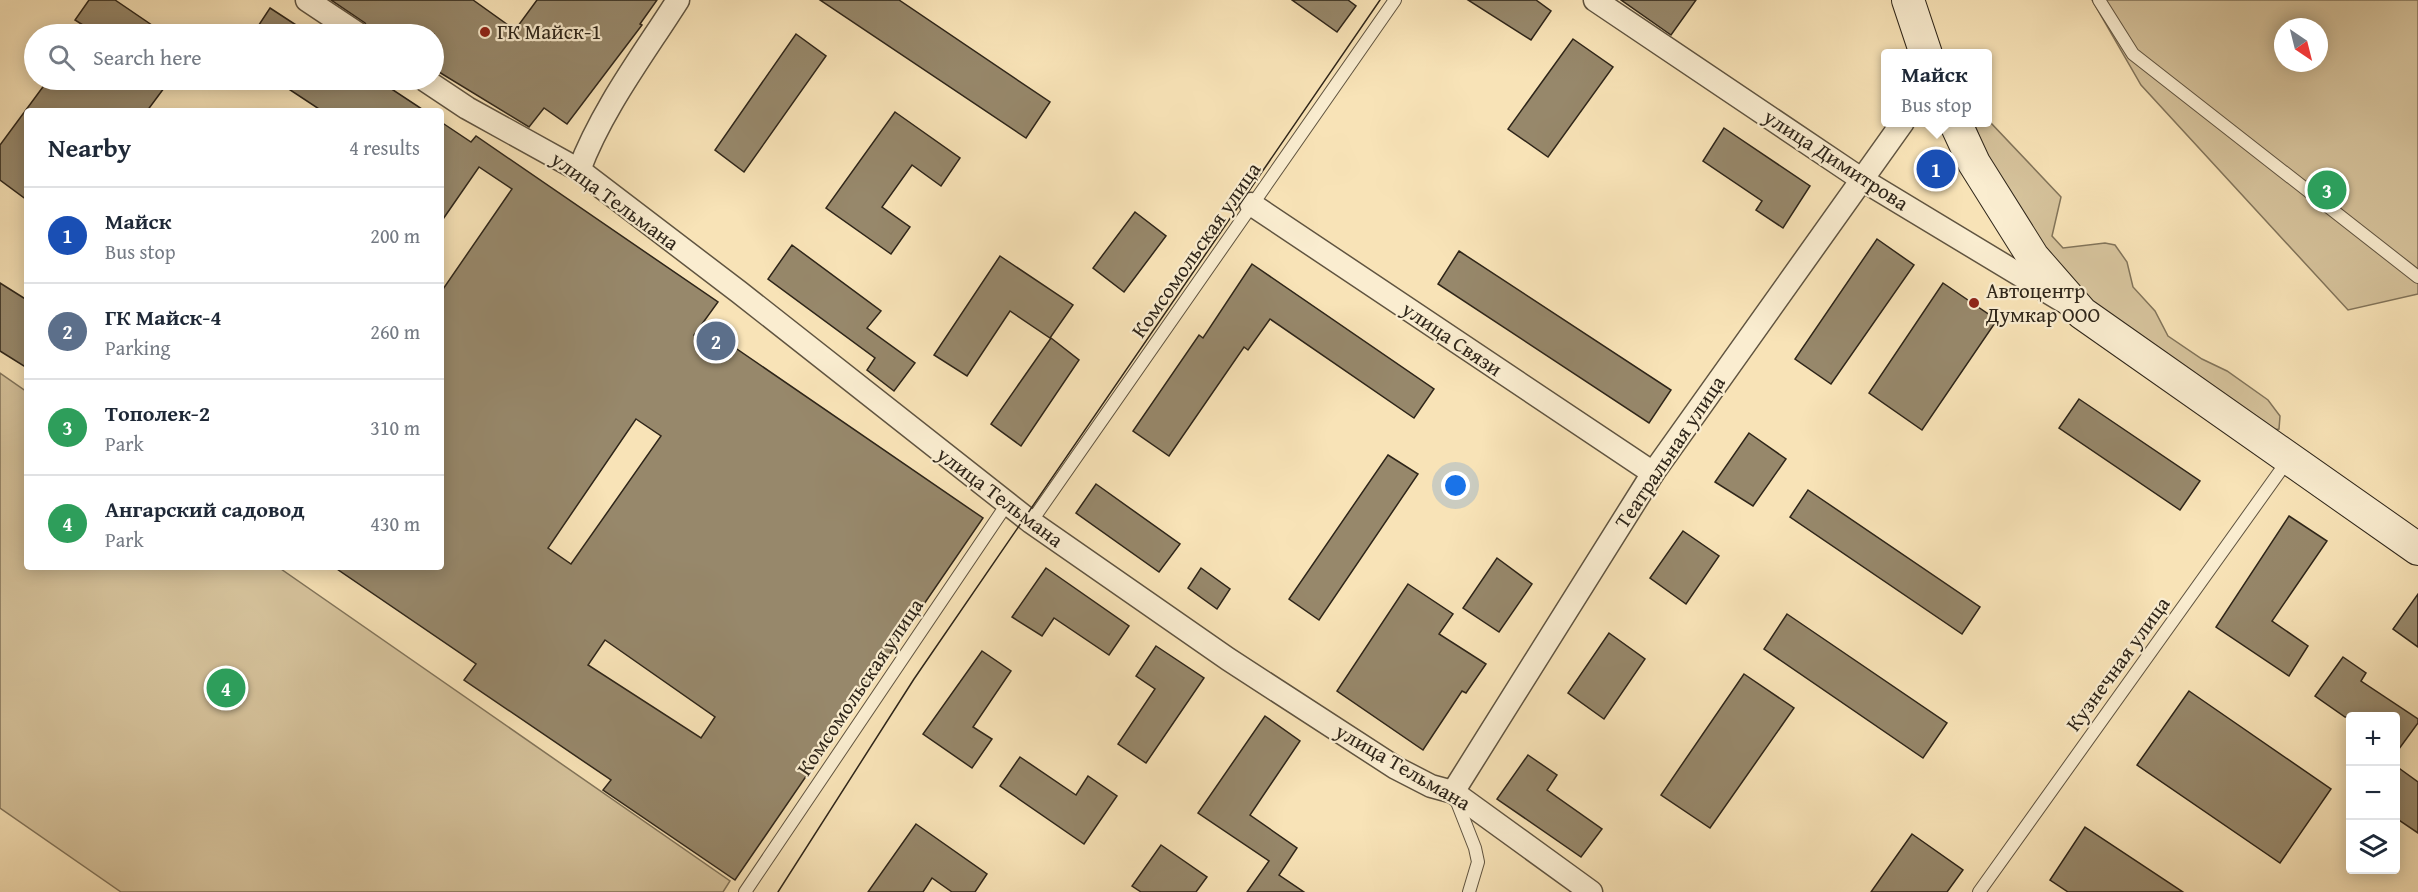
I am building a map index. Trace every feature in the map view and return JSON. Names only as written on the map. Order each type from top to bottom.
[{"type":"street","points":[[307,0],[343,24]]},
{"type":"street","points":[[579,170],[589,144],[611,104],[678,0]]},
{"type":"street","name":"улица Димитрова","points":[[1595,0],[1861,179],[2082,313]]},
{"type":"street","points":[[1908,0],[1924,49]]},
{"type":"street","name":"улица Тельмана","points":[[440,90],[467,108],[579,170],[748,299],[1031,522],[1228,659],[1396,768],[1431,786],[1453,792],[1591,892]]},
{"type":"street","name":"Театральная улица","points":[[1453,792],[1653,473],[1900,127]]},
{"type":"street","points":[[1957,127],[1974,163],[2033,257],[2082,313],[2418,549]]},
{"type":"street","name":"улица Связи","points":[[1251,204],[1653,473]]},
{"type":"lane","name":"Комсомольская улица","points":[[1031,522],[1395,0]]},
{"type":"lane","points":[[2099,0],[2133,54],[2418,277]]},
{"type":"lane","name":"Кузнечная улица","points":[[1979,892],[2289,459]]},
{"type":"lane","name":"Комсомольская улица","points":[[745,892],[1007,504]]},
{"type":"lane","points":[[1453,792],[1475,848],[1478,862],[1469,892]]},
{"type":"shaded area","points":[[2092,0],[2418,0],[2418,294],[2348,310],[2141,85]]},
{"type":"shaded area","points":[[1992,124],[2061,197],[2052,236],[2063,248],[2105,243],[2115,245],[2127,262],[2133,287],[2155,311],[2168,336],[2202,359],[2227,371],[2268,400],[2280,416],[2279,429],[2262,432],[2099,310],[2053,264],[1984,149],[1976,127],[1992,127]]},
{"type":"shaded area","points":[[0,373],[24,390],[24,570],[282,570],[730,881],[723,892],[121,892],[0,808]]},
{"type":"building","points":[[89,0],[115,0],[150,24],[81,24],[75,20]]},
{"type":"building","points":[[331,0],[473,0],[515,30],[537,0],[657,0],[640,24],[642,25],[567,124],[544,108],[529,127],[444,75],[444,24],[365,23]]},
{"type":"building","points":[[820,0],[899,0],[1050,102],[1026,138]]},
{"type":"building","points":[[1292,0],[1348,0],[1356,6],[1337,32]]},
{"type":"building","points":[[1468,0],[1536,0],[1551,11],[1531,40]]},
{"type":"building","points":[[1621,0],[1696,0],[1671,35]]},
{"type":"building","points":[[270,8],[295,24],[260,24]]},
{"type":"building","points":[[796,34],[826,56],[744,172],[715,150]]},
{"type":"building","points":[[1573,39],[1613,67],[1548,157],[1508,129]]},
{"type":"building","points":[[41,90],[163,90],[149,108],[27,108]]},
{"type":"building","points":[[290,90],[393,90],[420,108],[317,108]]},
{"type":"building","points":[[24,112],[24,198],[0,180],[0,145]]},
{"type":"building","points":[[895,112],[960,158],[941,186],[912,165],[882,207],[910,227],[891,254],[826,208]]},
{"type":"building","points":[[444,124],[471,142],[476,136],[718,302],[694,335],[724,355],[731,345],[983,518],[735,880],[603,790],[611,780],[464,680],[476,664],[338,570],[444,570],[444,288],[512,189],[479,167],[444,218]],"holes":[[[636,419],[661,436],[571,564],[548,548]],[[605,640],[715,717],[701,738],[588,665]]]},
{"type":"building","points":[[1724,128],[1810,186],[1783,228],[1756,210],[1762,201],[1703,161]]},
{"type":"building","points":[[1135,212],[1166,236],[1124,292],[1093,268]]},
{"type":"building","points":[[1877,239],[1914,265],[1831,384],[1795,359]]},
{"type":"building","points":[[792,245],[881,311],[867,328],[915,363],[894,391],[867,370],[875,358],[768,279]]},
{"type":"building","points":[[1459,251],[1671,390],[1649,423],[1438,284]]},
{"type":"building","points":[[1000,256],[1073,305],[1050,338],[1010,311],[967,376],[934,355]]},
{"type":"building","points":[[1252,264],[1434,389],[1414,418],[1270,319],[1248,350],[1244,347],[1169,456],[1133,431],[1199,335],[1203,338]]},
{"type":"building","points":[[0,283],[24,298],[24,366],[0,351]]},
{"type":"building","points":[[1943,283],[1997,320],[1922,430],[1869,393]]},
{"type":"building","points":[[1051,338],[1079,360],[1021,446],[991,424]]},
{"type":"building","points":[[2079,399],[2200,481],[2180,510],[2059,428]]},
{"type":"building","points":[[1749,433],[1786,459],[1753,506],[1715,482]]},
{"type":"building","points":[[1388,455],[1418,474],[1319,620],[1289,599]]},
{"type":"building","points":[[1096,484],[1180,544],[1159,572],[1076,513]]},
{"type":"building","points":[[1808,490],[1980,607],[1962,634],[1790,517]]},
{"type":"building","points":[[2289,516],[2327,541],[2272,621],[2308,646],[2289,676],[2216,627]]},
{"type":"building","points":[[1683,531],[1719,556],[1686,604],[1650,578]]},
{"type":"building","points":[[1497,558],[1532,584],[1499,632],[1463,608]]},
{"type":"building","points":[[1046,568],[1129,626],[1109,655],[1054,618],[1042,636],[1012,617]]},
{"type":"building","points":[[1201,568],[1230,589],[1217,609],[1188,588]]},
{"type":"building","points":[[1408,584],[1453,614],[1439,634],[1486,664],[1466,693],[1462,691],[1423,750],[1337,691]]},
{"type":"building","points":[[2418,594],[2418,647],[2393,629]]},
{"type":"building","points":[[1787,614],[1947,723],[1923,758],[1764,649]]},
{"type":"building","points":[[1609,633],[1645,659],[1604,719],[1568,693]]},
{"type":"building","points":[[1156,646],[1204,678],[1146,763],[1118,744],[1155,689],[1136,676]]},
{"type":"building","points":[[982,651],[1011,671],[973,727],[992,739],[972,768],[923,734]]},
{"type":"building","points":[[2343,657],[2366,673],[2361,681],[2418,719],[2418,723],[2400,748],[2400,712],[2346,712],[2345,717],[2315,696]]},
{"type":"building","points":[[1744,674],[1794,708],[1710,828],[1661,795]]},
{"type":"building","points":[[2189,691],[2331,789],[2280,863],[2137,765]]},
{"type":"building","points":[[1265,716],[1300,741],[1250,815],[1297,848],[1279,875],[1304,892],[1247,892],[1269,861],[1198,813]]},
{"type":"building","points":[[1528,755],[1557,775],[1547,790],[1602,829],[1581,857],[1497,799]]},
{"type":"building","points":[[1020,757],[1076,795],[1088,776],[1117,796],[1084,844],[1000,786]]},
{"type":"building","points":[[2400,769],[2418,782],[2418,833],[2400,821]]},
{"type":"building","points":[[916,824],[987,874],[975,892],[952,892],[932,878],[923,892],[868,892]]},
{"type":"building","points":[[2085,827],[2183,892],[2068,892],[2050,880]]},
{"type":"building","points":[[1912,834],[1963,870],[1947,892],[1871,892]]},
{"type":"building","points":[[1161,845],[1207,877],[1196,892],[1141,892],[1132,886]]},
{"type":"tram line","points":[[778,892],[914,679],[1380,0]]},
{"type":"place","name":"ГК Майск-1","points":[[485,32]]},
{"type":"place","name":"Майск","points":[[1936,169]]},
{"type":"place","name":"Тополек-2","points":[[2327,190]]},
{"type":"place","name":"Автоцентр Думкар ООО","points":[[1974,303]]},
{"type":"place","name":"ГК Майск-4","points":[[716,341]]},
{"type":"place","name":"Ангарский садовод","points":[[226,688]]}]
